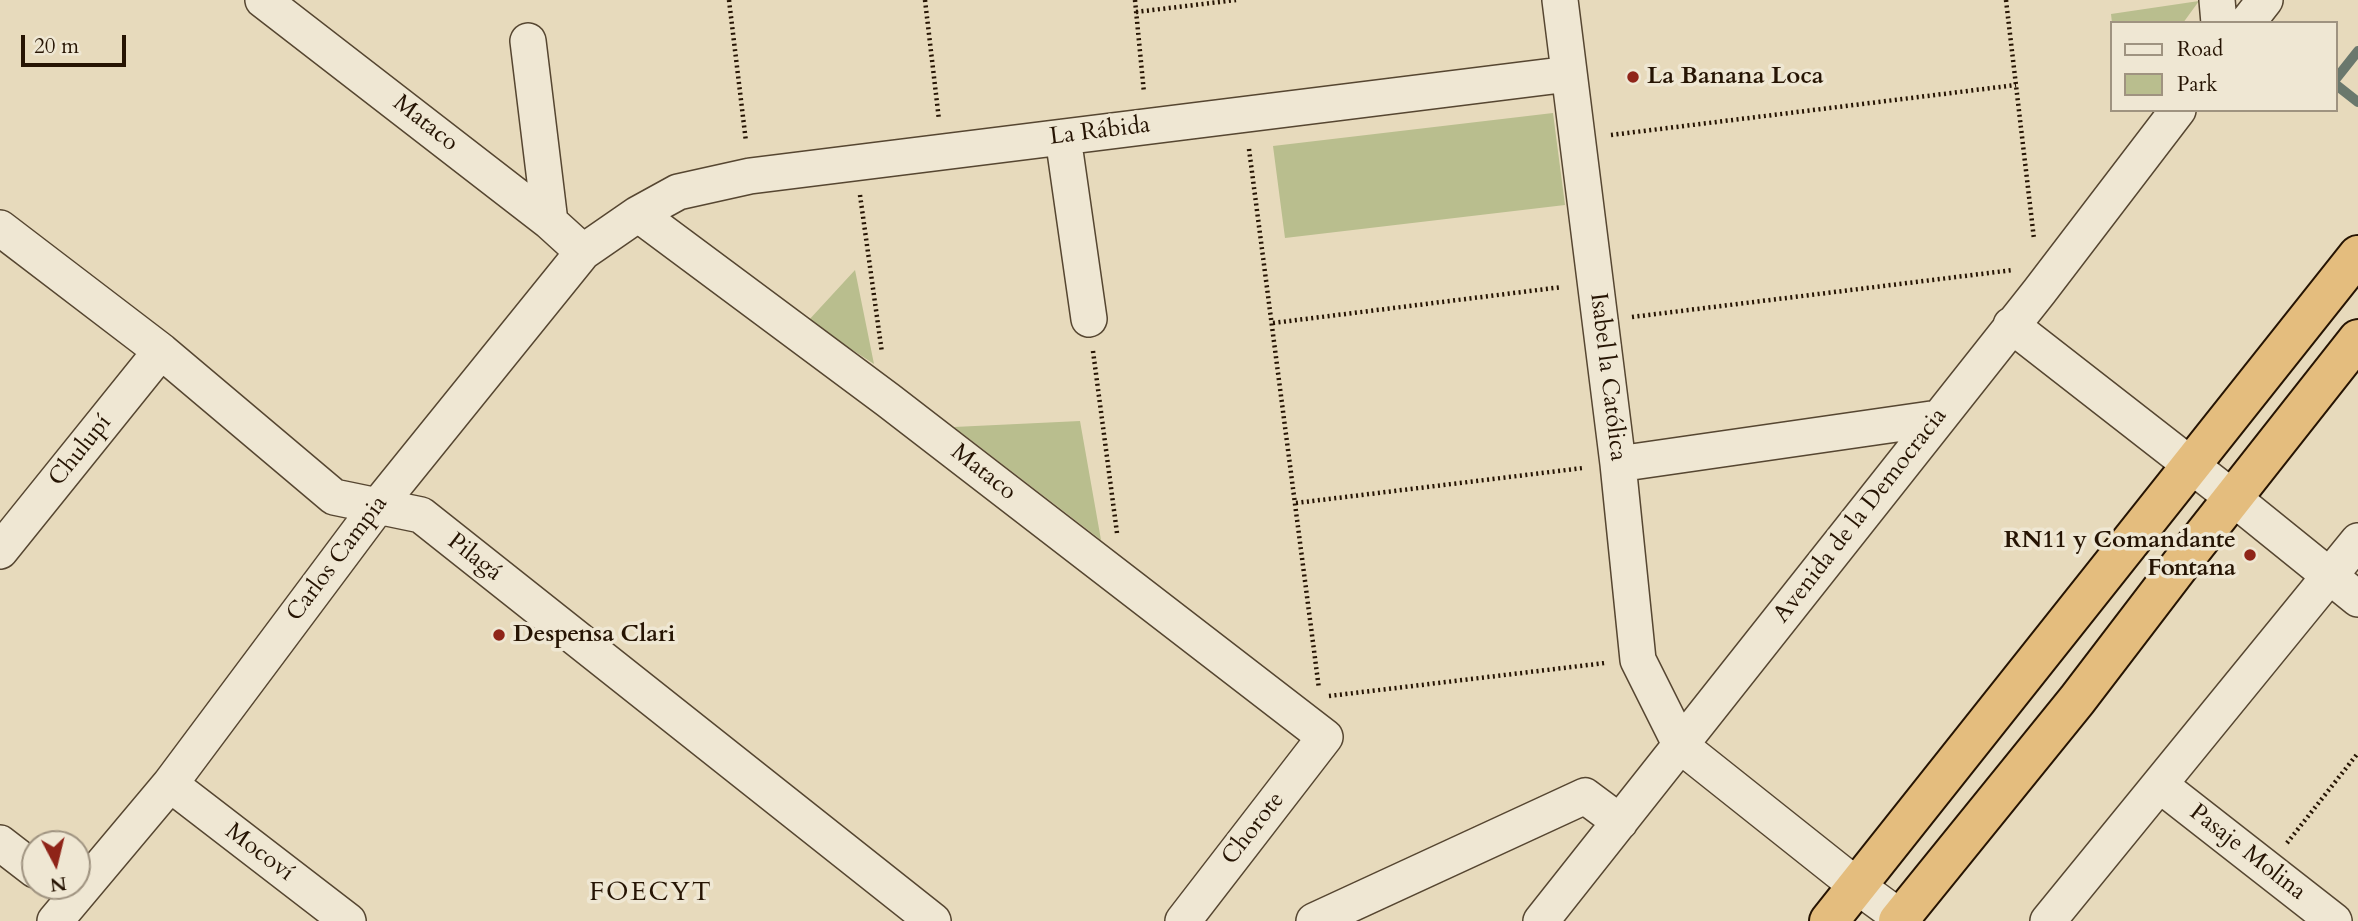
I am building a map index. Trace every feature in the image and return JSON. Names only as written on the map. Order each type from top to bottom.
[{"type":"highway","points":[[1829,921],[2358,255]]},
{"type":"highway","points":[[1901,920],[2077,700],[2358,339]]},
{"type":"street","name":"Mataco","points":[[263,0],[550,222],[583,252]]},
{"type":"street","name":"Isabel la Católica","points":[[1560,0],[1618,464],[1638,660],[1681,746]]},
{"type":"street","points":[[2217,0],[2219,21]]},
{"type":"street","points":[[2249,21],[2265,0]]},
{"type":"street","points":[[528,41],[550,222]]},
{"type":"street","name":"La Rábida","points":[[638,214],[678,192],[750,176],[1569,74]]},
{"type":"street","name":"Avenida de la Democracia","points":[[1541,921],[2011,326],[2038,279],[2176,112]]},
{"type":"street","points":[[1063,137],[1089,319]]},
{"type":"street","name":"Mataco","points":[[638,214],[888,400],[1325,737]]},
{"type":"street","name":"Carlos Campia","points":[[61,902],[170,784],[377,507],[583,252],[638,214]]},
{"type":"street","name":"Pilagá","points":[[0,228],[161,351],[334,497],[421,515],[933,921]]},
{"type":"street","points":[[2011,326],[2358,599]]},
{"type":"street","name":"Chulupí","points":[[0,551],[161,351]]},
{"type":"street","points":[[1618,464],[1938,418]]},
{"type":"street","points":[[2048,921],[2358,541]]},
{"type":"street","name":"Chorote","points":[[1183,921],[1325,737]]},
{"type":"street","points":[[1681,746],[1901,920]]},
{"type":"street","name":"Mocoví","points":[[170,784],[348,921]]},
{"type":"street","name":"Pasaje Molina","points":[[2160,785],[2334,921]]},
{"type":"street","points":[[1314,921],[1585,796],[1620,822]]},
{"type":"street","points":[[0,843],[21,859]]},
{"type":"path","points":[[729,0],[750,176]]},
{"type":"path","points":[[925,0],[943,152]]},
{"type":"path","points":[[1135,0],[1147,126]]},
{"type":"path","points":[[1136,12],[1236,0]]},
{"type":"path","points":[[1600,321],[2038,279],[2006,0]]},
{"type":"path","points":[[1578,139],[2016,86]]},
{"type":"path","points":[[1244,113],[1320,697],[1638,660]]},
{"type":"path","points":[[856,163],[888,400]]},
{"type":"path","points":[[1273,324],[1595,283]]},
{"type":"path","points":[[1089,319],[1124,582]]},
{"type":"path","points":[[1296,503],[1618,464]]},
{"type":"path","points":[[2267,869],[2358,753]]},
{"type":"green space","points":[[2199,1],[2184,21],[2112,21],[2111,14]]},
{"type":"green space","points":[[1553,113],[1565,205],[1285,238],[1273,146]]},
{"type":"green space","points":[[855,270],[874,364],[808,321]]},
{"type":"green space","points":[[1080,421],[1101,540],[954,427]]},
{"type":"waterway","points":[[2337,77],[2358,51]]},
{"type":"waterway","points":[[2337,86],[2358,102]]},
{"type":"place","name":"La Banana Loca","points":[[1633,77]]},
{"type":"place","name":"RN11 y Comandante Fontana","points":[[2250,555]]},
{"type":"place","name":"Despensa Clari","points":[[499,635]]},
{"type":"district","name":"FOECYT","points":[[651,894]]}]
